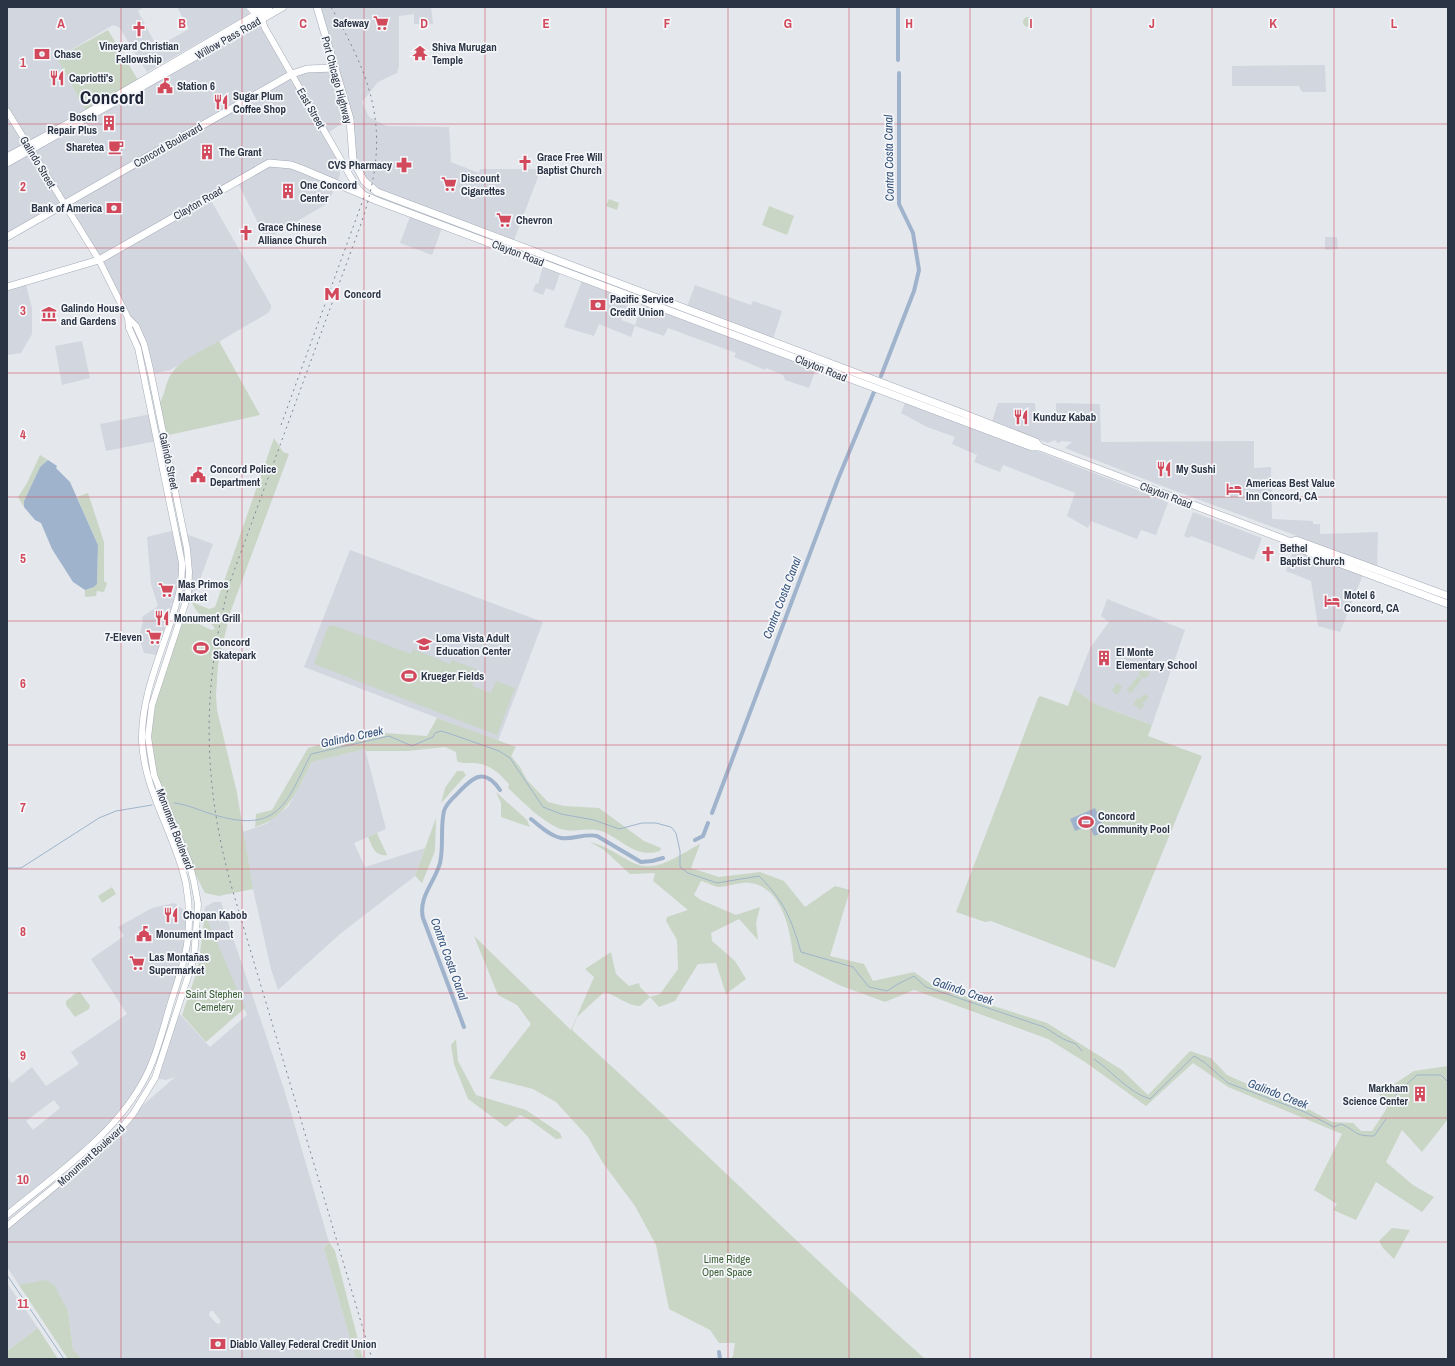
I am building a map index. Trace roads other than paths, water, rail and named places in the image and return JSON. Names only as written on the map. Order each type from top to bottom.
[{"type":"main road","name":"East Street","points":[[250,7],[258,13],[356,186],[364,194]]},
{"type":"main road","name":"Willow Pass Road","points":[[7,157],[96,114],[269,7]]},
{"type":"main road","name":"Willow Pass Road","points":[[258,13],[282,7]]},
{"type":"main road","name":"Port Chicago Highway","points":[[317,7],[350,119],[353,160],[364,181],[377,192]]},
{"type":"main road","name":"Concord Boulevard","points":[[7,237],[292,74],[307,69],[335,68]]},
{"type":"main road","name":"Galindo Street","points":[[7,111],[99,260],[128,318],[136,326],[144,344],[181,518],[189,572],[188,595],[184,609]]},
{"type":"main road","name":"Willow Pass Road","points":[[7,163],[29,147]]},
{"type":"main road","name":"Clayton Road","points":[[7,287],[99,260],[268,163],[291,166],[871,387],[1032,447],[1040,447],[1291,542],[1293,546],[1448,604]]},
{"type":"main road","name":"Clayton Road","points":[[377,192],[962,413],[1036,442],[1040,447]]},
{"type":"main road","name":"Galindo Street","points":[[128,318],[129,328],[138,348],[182,563],[182,586],[176,607]]},
{"type":"main road","points":[[158,446],[164,465],[170,466]]},
{"type":"main road","points":[[171,507],[175,509],[181,518]]},
{"type":"main road","name":"Clayton Road","points":[[1291,542],[1296,540],[1448,596]]},
{"type":"main road","name":"Monument Boulevard","points":[[7,1215],[88,1148],[111,1127],[125,1110],[148,1074],[186,955],[190,918],[186,885],[182,869],[147,776],[142,739],[145,704],[176,607]]},
{"type":"main road","name":"Monument Boulevard","points":[[7,1226],[93,1155],[117,1133],[133,1114],[157,1072],[194,958],[198,904],[194,882],[189,862],[154,776],[148,737],[152,705],[184,609]]},
{"type":"water","points":[[48,460],[57,466],[56,468],[70,482],[98,545],[97,584],[94,587],[85,590],[73,582],[52,549],[41,523],[35,520],[24,507],[24,501],[40,467]]},
{"type":"water","name":"Concord Community Pool","points":[[1095,808],[1106,831],[1094,836],[1089,825],[1075,831],[1070,819]]},
{"type":"waterway","name":"Contra Costa Canal","points":[[898,7],[898,60]]},
{"type":"waterway","name":"Contra Costa Canal","points":[[881,376],[914,291],[919,270],[913,233],[899,204],[899,73]]},
{"type":"waterway","name":"Contra Costa Canal","points":[[712,813],[838,479],[874,392]]},
{"type":"waterway","name":"Galindo Creek","points":[[174,803],[186,805],[218,816],[239,820],[255,820],[268,816],[279,809],[295,786],[311,754],[389,736],[412,746],[433,737],[435,733],[441,731],[499,751],[510,758],[543,807],[561,814],[594,820],[619,829],[642,823],[656,823],[671,827],[676,833],[680,851],[680,867],[688,873],[717,883],[759,876],[775,894],[786,911],[794,929],[801,952],[853,967],[869,987],[887,991],[914,976],[926,987],[1044,1027],[1063,1039],[1076,1044],[1082,1051]]},
{"type":"waterway","name":"Contra Costa Canal","points":[[464,1027],[423,918],[423,903],[440,863],[445,808],[468,783],[478,777],[483,776],[489,778],[500,790]]},
{"type":"waterway","name":"Galindo Creek","points":[[7,868],[21,868],[99,818],[116,811],[152,805]]},
{"type":"waterway","name":"Contra Costa Canal","points":[[531,819],[549,833],[557,837],[570,838],[588,835],[597,836],[641,862],[663,858]]},
{"type":"waterway","name":"Contra Costa Canal","points":[[695,840],[703,836],[708,823]]},
{"type":"waterway","name":"Galindo Creek","points":[[1094,1059],[1128,1087],[1150,1099],[1194,1056],[1204,1062],[1228,1083],[1305,1112],[1334,1127],[1341,1124],[1358,1134],[1374,1136],[1386,1119]]},
{"type":"waterway","name":"Galindo Creek","points":[[1393,1103],[1397,1093],[1417,1075],[1441,1075],[1448,1082]]},
{"type":"waterway","points":[[7,1275],[64,1359]]},
{"type":"waterway","name":"Contra Costa Canal","points":[[719,1352],[720,1359]]},
{"type":"railway","points":[[331,7],[359,62],[368,87],[374,112],[377,137],[375,164],[370,192],[361,224],[230,582],[214,659],[210,696],[209,734],[215,809],[231,885],[372,1359]]},
{"type":"railway","points":[[281,425],[364,197]]},
{"type":"place","name":"Safeway","points":[[381,23]]},
{"type":"place","name":"Vineyard Christian Fellowship","points":[[139,29]]},
{"type":"place","name":"Shiva Murugan Temple","points":[[420,53]]},
{"type":"place","name":"Chase","points":[[42,54]]},
{"type":"place","name":"Capriotti's","points":[[57,78]]},
{"type":"place","name":"Station 6","points":[[165,86]]},
{"type":"place","name":"Sugar Plum Coffee Shop","points":[[221,102]]},
{"type":"place","name":"Bosch Repair Plus","points":[[109,123]]},
{"type":"place","name":"Sharetea","points":[[116,147]]},
{"type":"place","name":"The Grant","points":[[207,152]]},
{"type":"place","name":"Grace Free Will Baptist Church","points":[[525,163]]},
{"type":"place","name":"CVS Pharmacy","points":[[404,165]]},
{"type":"place","name":"Discount Cigarettes","points":[[449,184]]},
{"type":"place","name":"One Concord Center","points":[[288,191]]},
{"type":"place","name":"Bank of America","points":[[114,208]]},
{"type":"place","name":"Chevron","points":[[504,220]]},
{"type":"place","name":"Grace Chinese Alliance Church","points":[[246,233]]},
{"type":"place","name":"Concord","points":[[332,294]]},
{"type":"place","name":"Pacific Service Credit Union","points":[[598,305]]},
{"type":"place","name":"Galindo House and Gardens","points":[[49,314]]},
{"type":"place","name":"Kunduz Kabab","points":[[1021,417]]},
{"type":"place","name":"My Sushi","points":[[1164,469]]},
{"type":"place","name":"Concord Police Department","points":[[198,475]]},
{"type":"place","name":"Americas Best Value Inn Concord, CA","points":[[1234,489]]},
{"type":"place","name":"Bethel Baptist Church","points":[[1268,554]]},
{"type":"place","name":"Mas Primos Market","points":[[166,590]]},
{"type":"place","name":"Motel 6 Concord, CA","points":[[1332,601]]},
{"type":"place","name":"Monument Grill","points":[[162,618]]},
{"type":"place","name":"7-Eleven","points":[[154,637]]},
{"type":"place","name":"Loma Vista Adult Education Center","points":[[424,644]]},
{"type":"place","name":"Concord Skatepark","points":[[201,648]]},
{"type":"place","name":"El Monte Elementary School","points":[[1104,658]]},
{"type":"place","name":"Krueger Fields","points":[[409,676]]},
{"type":"place","name":"Concord Community Pool","points":[[1086,822]]},
{"type":"place","name":"Chopan Kabob","points":[[171,915]]},
{"type":"place","name":"Monument Impact","points":[[144,934]]},
{"type":"place","name":"Las Montañas Supermarket","points":[[137,963]]},
{"type":"place","name":"Markham Science Center","points":[[1420,1094]]},
{"type":"place","name":"Diablo Valley Federal Credit Union","points":[[218,1344]]},
{"type":"district","name":"Concord","points":[[112,97]]},
{"type":"park label","name":"Saint Stephen Cemetery","points":[[214,1000]]},
{"type":"park label","name":"Lime Ridge Open Space","points":[[727,1265]]}]
